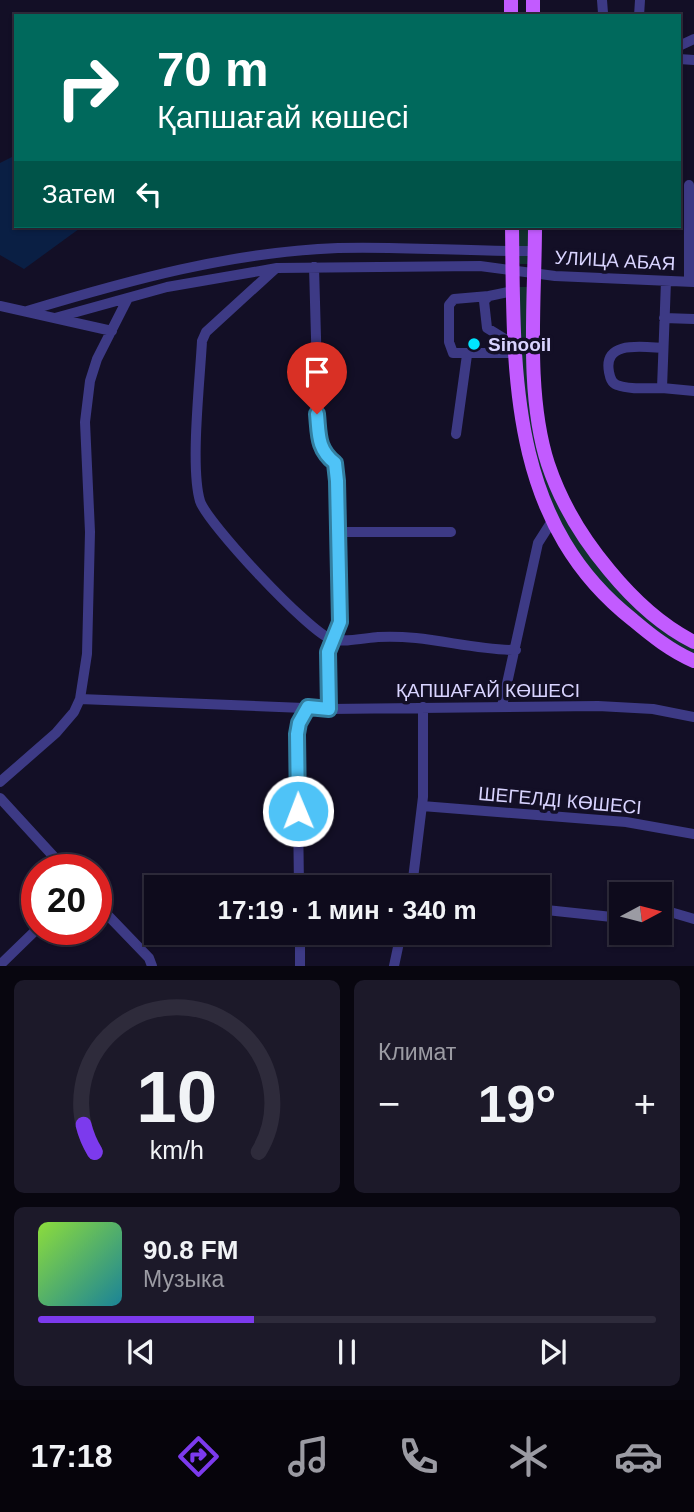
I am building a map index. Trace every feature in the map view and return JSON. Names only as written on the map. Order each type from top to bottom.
[{"type":"main road","points":[[512,228],[513,349],[526,449],[552,520],[580,567],[610,603],[675,652],[694,661]]},
{"type":"main road","points":[[535,228],[536,393],[544,448],[556,485],[576,526],[624,588],[682,636],[694,642]]},
{"type":"street","points":[[602,0],[603,13]]},
{"type":"street","points":[[688,185],[692,282]]},
{"type":"street","points":[[27,311],[199,263],[268,254],[339,248],[535,251]]},
{"type":"street","name":"УЛИЦА АБАЯ","points":[[55,318],[184,283],[277,268],[469,266],[535,273],[692,282]]},
{"type":"street","points":[[314,267],[319,443],[324,454],[335,463],[338,532],[340,622],[328,652],[329,709]]},
{"type":"street","points":[[277,268],[206,332],[202,341],[197,467],[200,502],[214,524],[302,619],[331,640],[390,636],[489,650],[516,650]]},
{"type":"street","points":[[662,388],[666,281]]},
{"type":"street","points":[[513,291],[454,299],[449,305],[449,342],[453,353],[467,355],[513,349]]},
{"type":"street","points":[[489,296],[484,301],[487,328],[513,349]]},
{"type":"street","points":[[0,782],[55,733],[74,712],[80,699],[87,654],[90,544],[85,422],[90,381],[97,359],[128,298]]},
{"type":"street","points":[[0,306],[113,331]]},
{"type":"street","points":[[664,318],[694,319]]},
{"type":"street","points":[[663,348],[621,347],[613,352],[608,369],[611,381],[617,386],[694,391]]},
{"type":"street","points":[[456,434],[467,355]]},
{"type":"street","points":[[502,706],[538,542],[552,520]]},
{"type":"street","points":[[338,532],[451,532]]},
{"type":"street","name":"ҚАПШАҒАЙ КӨШЕСІ","points":[[80,699],[329,709],[502,706],[653,709],[694,717]]},
{"type":"street","points":[[299,875],[297,734],[299,723],[308,707]]},
{"type":"street","points":[[413,875],[422,806],[424,708]]},
{"type":"street","points":[[0,798],[51,854]]},
{"type":"street","name":"ШЕГЕЛДІ КӨШЕСІ","points":[[422,806],[626,822],[694,834]]},
{"type":"street","points":[[550,910],[609,917]]},
{"type":"street","points":[[672,913],[694,919]]},
{"type":"street","points":[[112,919],[149,958],[152,966]]},
{"type":"street","points":[[0,965],[21,945]]},
{"type":"street","points":[[300,945],[300,966]]},
{"type":"street","points":[[394,966],[398,945]]},
{"type":"green space","points":[[518,228],[529,228],[528,264],[520,264]]},
{"type":"green space","points":[[519,287],[528,287],[542,455],[585,549],[694,648],[694,657],[639,620],[609,592],[571,542],[556,515],[534,457],[527,426],[520,368]]},
{"type":"water","points":[[14,156],[14,228],[80,228],[24,269],[0,255],[0,163]]},
{"type":"place","name":"Sinooil","points":[[474,344]]},
{"type":"route","points":[[298,811],[299,723],[308,707],[329,709],[328,652],[340,622],[337,481],[335,463],[324,454],[319,443],[317,414]]}]
